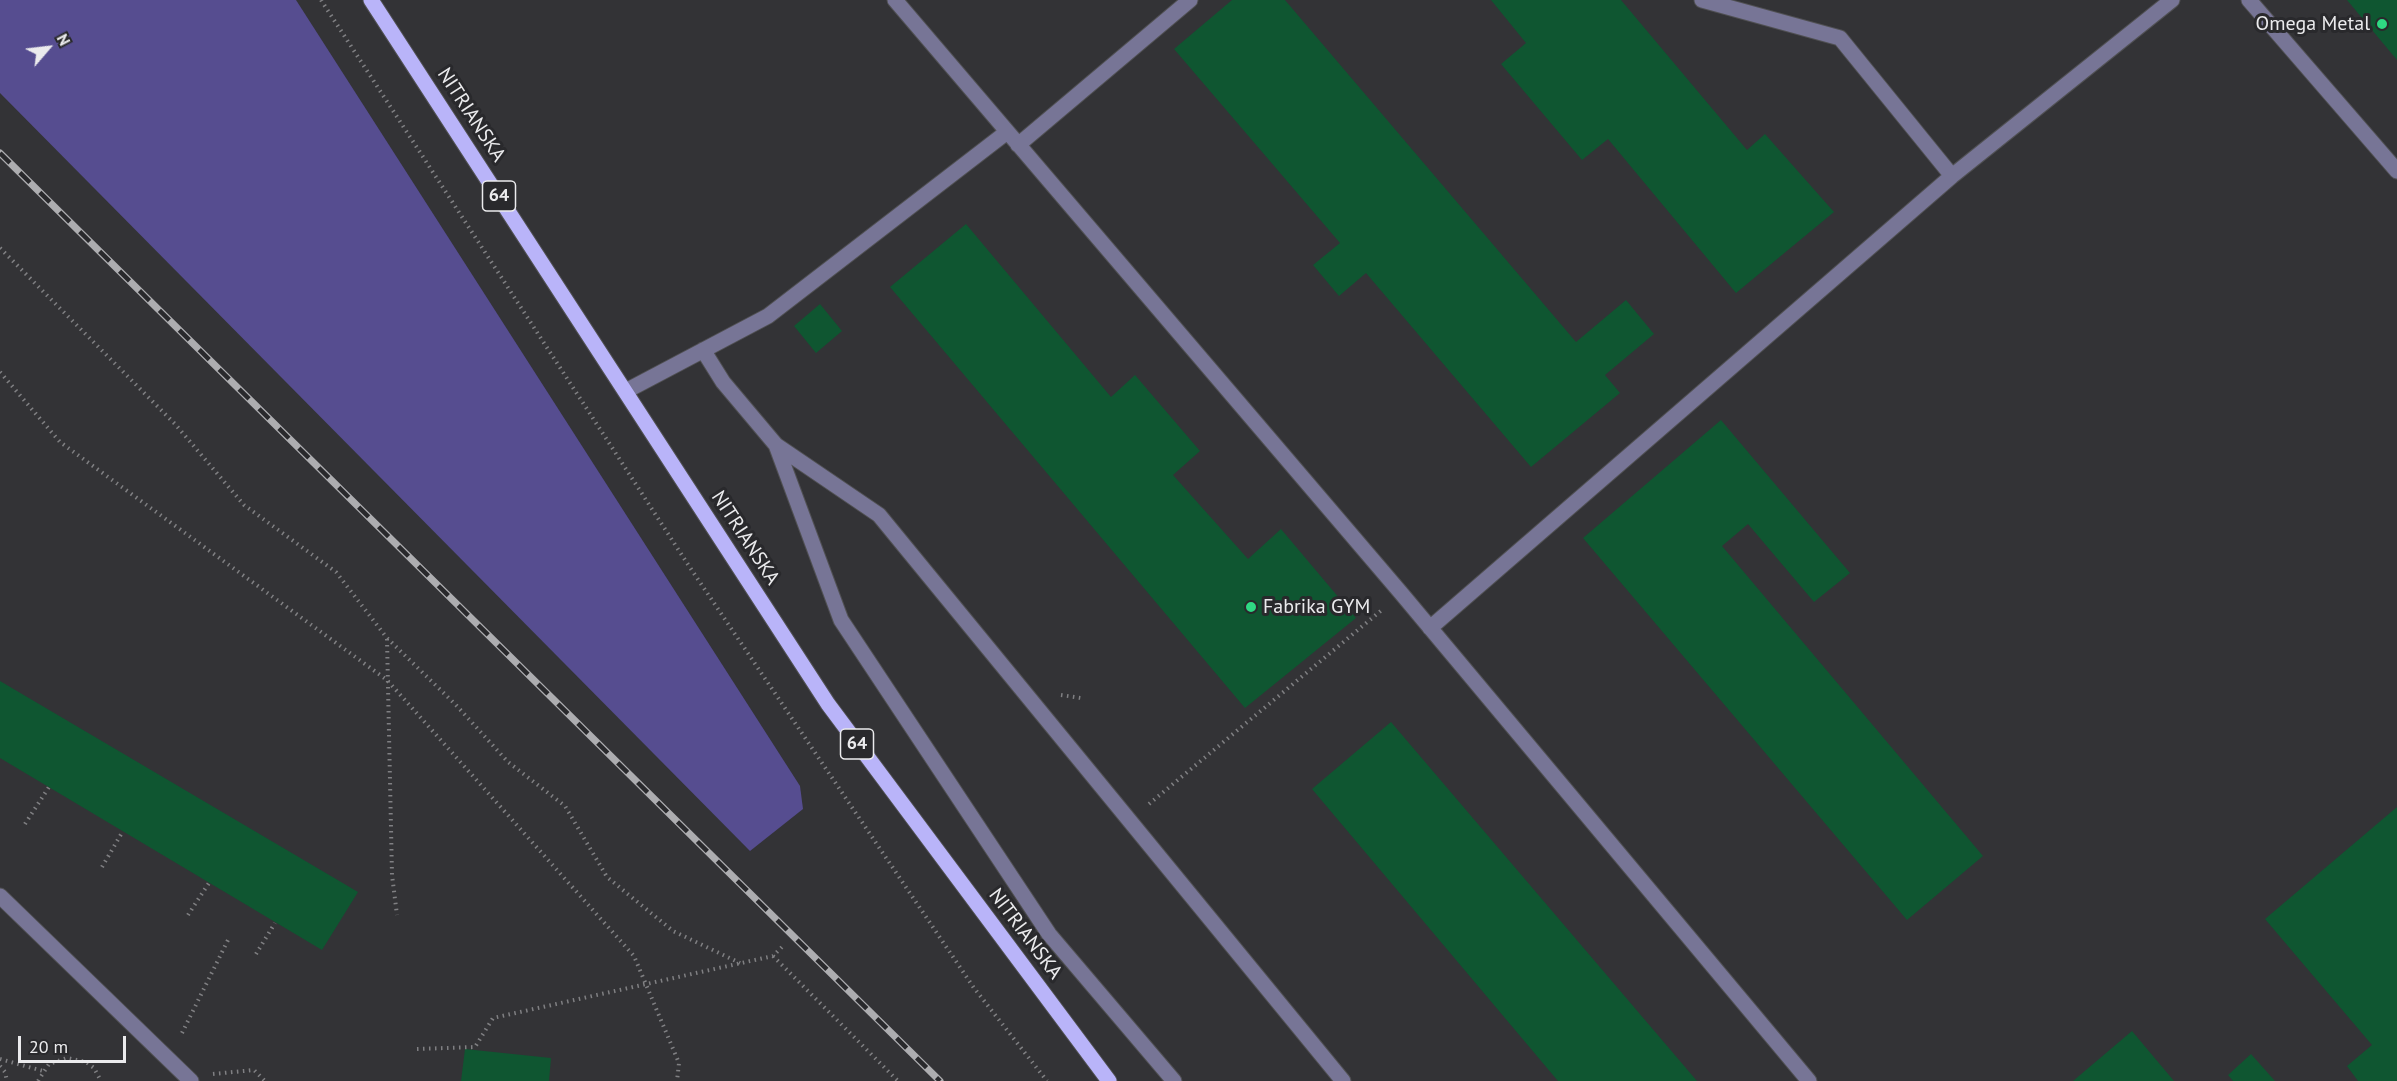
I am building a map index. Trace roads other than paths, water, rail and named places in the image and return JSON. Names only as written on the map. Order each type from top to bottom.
[{"type":"main road","name":"NITRIANSKA","points":[[371,0],[828,704],[1109,1081]]},
{"type":"street","points":[[895,0],[1401,593],[1809,1081]]},
{"type":"street","points":[[1018,145],[1190,0]]},
{"type":"street","points":[[1702,0],[1840,38],[1952,176]]},
{"type":"street","points":[[1430,628],[1952,176],[2172,0]]},
{"type":"street","points":[[2249,0],[2397,171]]},
{"type":"street","points":[[626,391],[768,316],[1007,132]]},
{"type":"street","points":[[703,350],[723,382],[776,445],[879,515],[1343,1081]]},
{"type":"street","points":[[776,445],[841,620],[1049,934],[1174,1081]]},
{"type":"street","points":[[0,896],[189,1079]]},
{"type":"railway","points":[[0,153],[940,1081]]},
{"type":"place","name":"Omega Metal","points":[[2382,24]]},
{"type":"place","name":"Fabrika GYM","points":[[1251,607]]}]
